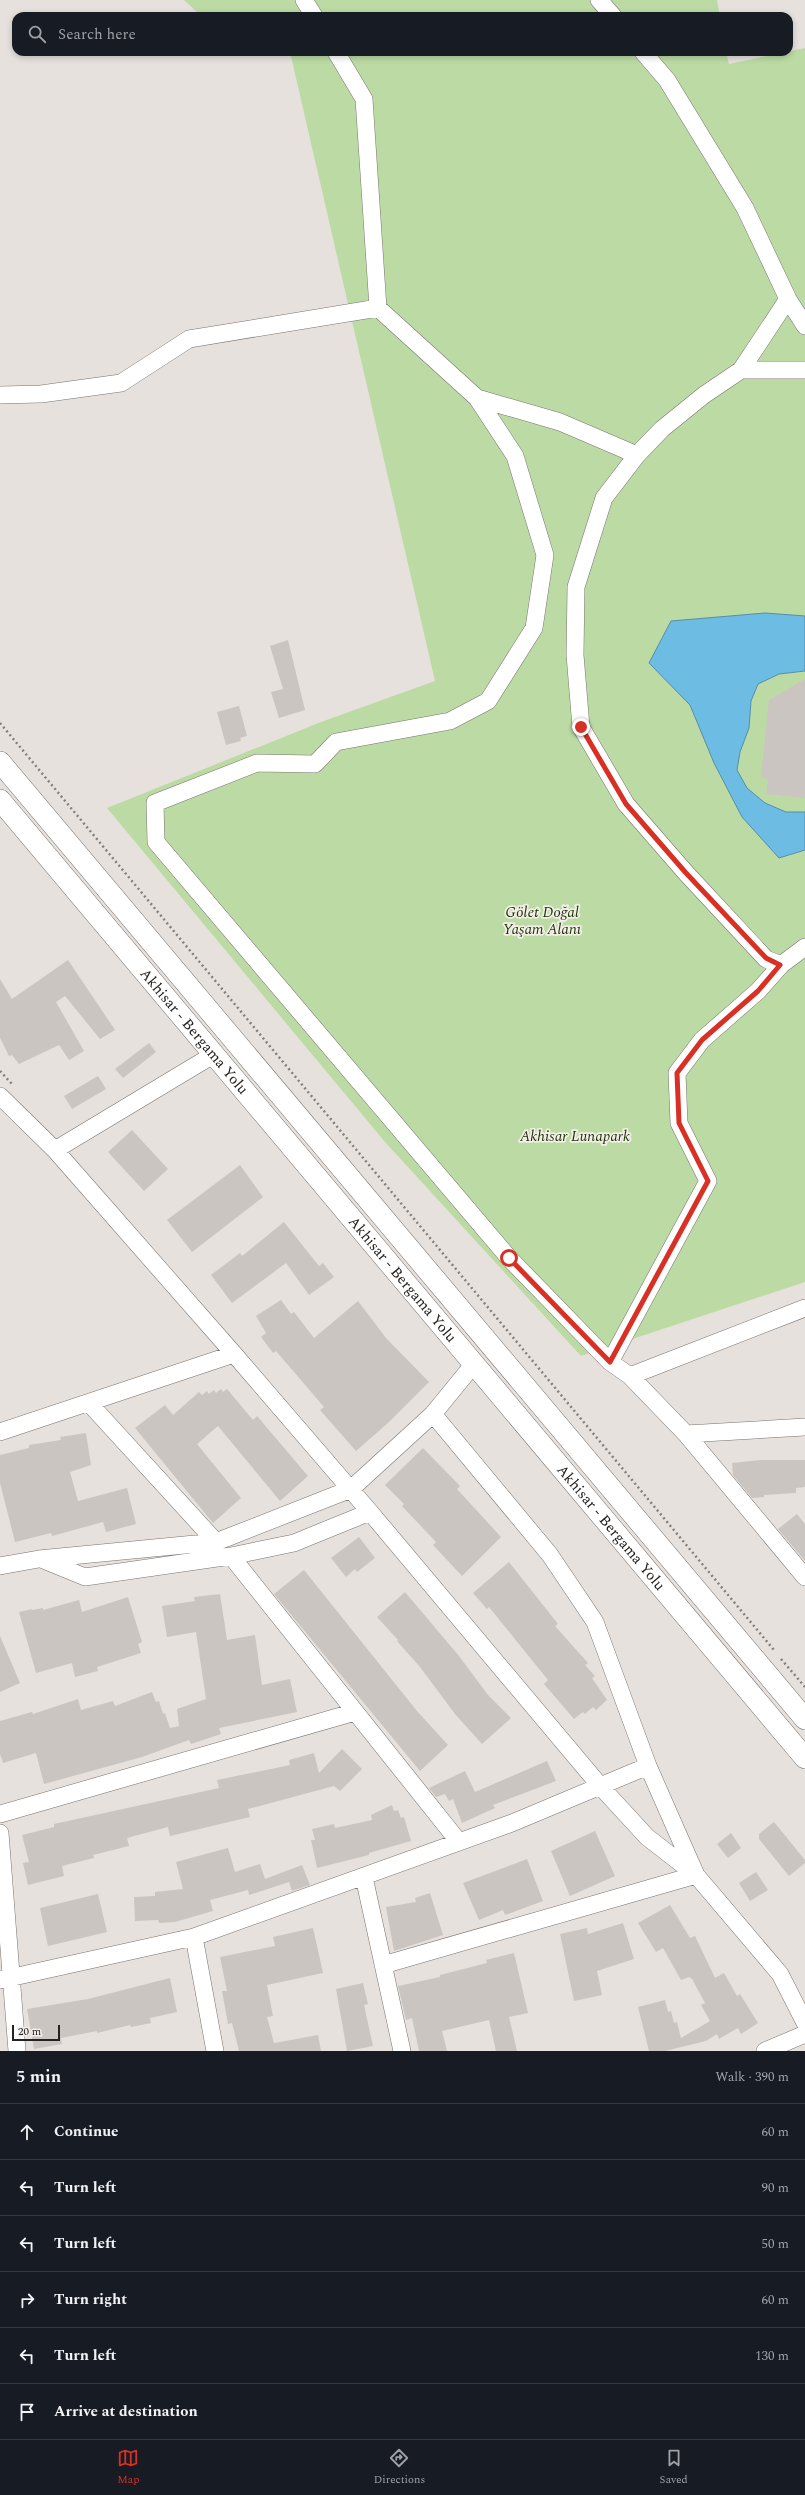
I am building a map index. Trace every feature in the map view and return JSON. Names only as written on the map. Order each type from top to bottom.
[{"type":"main road","name":"Akhisar - Bergama Yolu","points":[[0,762],[805,1719]]},
{"type":"main road","name":"Akhisar - Bergama Yolu","points":[[0,800],[805,1758]]},
{"type":"street","points":[[304,0],[312,12]]},
{"type":"street","points":[[599,0],[610,12]]},
{"type":"street","points":[[338,56],[364,98],[378,308],[477,398],[515,456],[545,555],[534,628],[488,701],[450,721],[336,742],[315,764],[257,763],[155,803],[156,842],[509,1258],[610,1362],[630,1376],[686,1434],[805,1578]]},
{"type":"street","points":[[646,56],[666,80],[745,208],[788,299],[805,326]]},
{"type":"street","points":[[780,965],[766,958],[686,873],[626,804],[581,727],[575,656],[576,587],[604,498],[637,455],[668,424],[704,395],[741,370],[788,299]]},
{"type":"street","points":[[0,395],[41,394],[121,383],[189,339],[378,308]]},
{"type":"street","points":[[741,370],[805,370]]},
{"type":"street","points":[[477,398],[560,422],[637,455]]},
{"type":"street","points":[[610,1362],[708,1181],[679,1123],[677,1073],[702,1040],[758,991],[780,965],[805,947]]},
{"type":"street","points":[[55,1150],[213,1055]]},
{"type":"street","points":[[0,1096],[55,1150],[234,1354],[351,1489],[601,1787],[647,1837],[696,1875],[780,1974],[805,2023]]},
{"type":"street","points":[[630,1376],[805,1308]]},
{"type":"street","points":[[0,1432],[234,1354]]},
{"type":"street","points":[[0,1566],[39,1558],[216,1542],[351,1489],[432,1414],[473,1364]]},
{"type":"street","points":[[89,1402],[216,1542]]},
{"type":"street","points":[[432,1414],[550,1555],[595,1622],[648,1766],[696,1875]]},
{"type":"street","points":[[686,1434],[805,1427]]},
{"type":"street","points":[[39,1558],[85,1577],[231,1556],[294,1542],[370,1512]]},
{"type":"street","points":[[231,1556],[459,1842]]},
{"type":"street","points":[[0,1814],[355,1712]]},
{"type":"street","points":[[6,1979],[194,1937],[459,1842],[601,1787],[648,1766]]},
{"type":"street","points":[[0,1833],[6,1979],[17,2051]]},
{"type":"street","points":[[383,1965],[696,1875]]},
{"type":"street","points":[[364,1877],[402,2051]]},
{"type":"street","points":[[194,1937],[216,2051]]},
{"type":"street","points":[[765,2051],[805,2034]]},
{"type":"path","points":[[0,723],[805,1687]]},
{"type":"green space","points":[[184,0],[717,0],[719,12],[280,12],[197,12]]},
{"type":"green space","name":"Gölet Doğal Yaşam Alanı","points":[[805,48],[805,1282],[581,1356],[385,1142],[107,808],[321,722],[435,681],[291,56],[727,56],[729,64],[767,56],[793,56],[793,51]]},
{"type":"water","points":[[765,613],[805,616],[805,671],[779,674],[758,684],[751,701],[749,728],[740,752],[737,770],[747,788],[765,803],[786,812],[805,812],[805,850],[779,858],[742,817],[714,763],[690,705],[649,663],[671,621]]},
{"type":"building","points":[[288,640],[305,710],[279,718],[271,692],[283,689],[270,646]]},
{"type":"building","points":[[805,679],[805,798],[766,794],[768,780],[761,776],[769,700]]},
{"type":"building","points":[[239,706],[247,736],[240,738],[241,741],[226,745],[217,712]]},
{"type":"building","points":[[68,960],[115,1030],[100,1039],[65,996],[56,1002],[84,1051],[69,1060],[59,1045],[19,1064],[12,1055],[9,1056],[0,1038],[0,979],[12,999]]},
{"type":"building","points":[[149,1043],[156,1052],[123,1078],[115,1069]]},
{"type":"building","points":[[98,1076],[106,1089],[72,1109],[64,1096]]},
{"type":"building","points":[[132,1130],[168,1169],[144,1191],[108,1152]]},
{"type":"building","points":[[240,1165],[263,1197],[192,1252],[167,1220]]},
{"type":"building","points":[[284,1222],[319,1266],[323,1263],[334,1277],[309,1295],[286,1263],[232,1303],[211,1275],[240,1253],[242,1256]]},
{"type":"building","points":[[281,1300],[291,1314],[294,1312],[314,1338],[358,1301],[386,1338],[429,1382],[389,1422],[356,1451],[320,1410],[324,1407],[276,1351],[273,1353],[261,1337],[266,1333],[256,1316]]},
{"type":"building","points":[[221,1389],[223,1392],[227,1389],[253,1420],[257,1416],[308,1476],[280,1501],[218,1426],[197,1444],[241,1498],[213,1523],[135,1428],[165,1405],[173,1415],[199,1392],[202,1395],[207,1391],[209,1394],[214,1390],[216,1393]]},
{"type":"building","points":[[86,1433],[91,1465],[70,1472],[78,1501],[127,1488],[136,1524],[106,1532],[103,1522],[52,1536],[51,1533],[15,1542],[0,1483],[0,1455],[29,1448],[29,1445],[61,1440],[60,1437]]},
{"type":"building","points":[[423,1448],[460,1486],[457,1489],[501,1537],[462,1576],[433,1545],[436,1542],[402,1506],[404,1504],[385,1485]]},
{"type":"building","points":[[761,1460],[805,1460],[805,1487],[796,1488],[796,1493],[764,1495],[764,1497],[752,1498],[733,1475],[732,1463]]},
{"type":"building","points":[[797,1514],[805,1524],[805,1561],[778,1529]]},
{"type":"building","points":[[359,1537],[375,1558],[357,1572],[355,1569],[346,1577],[331,1558]]},
{"type":"building","points":[[509,1562],[558,1624],[555,1626],[588,1663],[585,1665],[595,1676],[592,1678],[607,1700],[596,1710],[593,1707],[585,1714],[583,1712],[574,1719],[544,1684],[548,1680],[489,1607],[487,1609],[473,1593]]},
{"type":"building","points":[[304,1570],[417,1711],[448,1745],[420,1771],[274,1594]]},
{"type":"building","points":[[405,1592],[459,1656],[488,1695],[511,1718],[482,1744],[455,1714],[420,1667],[377,1617]]},
{"type":"building","points":[[220,1594],[227,1640],[255,1635],[262,1685],[290,1679],[297,1712],[219,1728],[221,1734],[191,1744],[189,1740],[142,1757],[44,1784],[36,1753],[3,1763],[0,1754],[0,1721],[32,1712],[33,1714],[78,1699],[81,1710],[113,1701],[115,1706],[152,1692],[156,1702],[159,1701],[163,1714],[165,1713],[170,1728],[179,1726],[177,1709],[206,1699],[196,1632],[167,1637],[162,1606],[195,1601],[194,1597]]},
{"type":"building","points":[[128,1597],[142,1642],[138,1644],[141,1653],[97,1667],[98,1671],[75,1677],[72,1663],[36,1673],[19,1612],[43,1608],[43,1610],[79,1600],[82,1612]]},
{"type":"building","points":[[0,1636],[20,1683],[0,1692]]},
{"type":"building","points":[[342,1749],[362,1769],[340,1791],[334,1786],[248,1809],[250,1817],[170,1836],[168,1827],[127,1838],[129,1846],[93,1855],[94,1858],[62,1866],[64,1876],[28,1885],[23,1863],[29,1862],[22,1835],[54,1827],[54,1824],[219,1788],[217,1780],[290,1765],[289,1760],[314,1753],[319,1773]]},
{"type":"building","points":[[547,1761],[556,1781],[493,1805],[495,1808],[462,1823],[453,1799],[449,1801],[445,1794],[436,1797],[429,1788],[465,1771],[475,1792]]},
{"type":"building","points":[[392,1805],[394,1811],[398,1810],[401,1818],[404,1817],[411,1841],[369,1853],[369,1855],[317,1868],[311,1840],[315,1840],[312,1829],[334,1824],[335,1828],[372,1820],[371,1815]]},
{"type":"building","points":[[774,1822],[805,1860],[805,1863],[789,1876],[759,1839],[759,1834]]},
{"type":"building","points":[[595,1831],[615,1876],[570,1896],[551,1851]]},
{"type":"building","points":[[731,1833],[741,1848],[728,1858],[717,1844]]},
{"type":"building","points":[[228,1848],[235,1872],[260,1864],[265,1879],[302,1865],[310,1885],[292,1891],[289,1882],[249,1895],[248,1890],[210,1900],[213,1911],[175,1922],[159,1923],[158,1920],[135,1921],[134,1897],[155,1896],[155,1892],[183,1889],[176,1862]]},
{"type":"building","points":[[527,1859],[543,1901],[505,1915],[503,1910],[479,1920],[463,1883]]},
{"type":"building","points":[[756,1872],[768,1890],[750,1901],[739,1883]]},
{"type":"building","points":[[430,1893],[443,1935],[394,1951],[386,1907],[416,1902],[415,1898]]},
{"type":"building","points":[[98,1894],[107,1932],[48,1946],[40,1908]]},
{"type":"building","points":[[670,1905],[690,1938],[695,1936],[715,1978],[724,1973],[737,1996],[740,1994],[758,2023],[741,2034],[738,2028],[719,2039],[717,2034],[706,2041],[665,2051],[649,2051],[638,2007],[665,2000],[668,2012],[671,2011],[674,2023],[677,2022],[681,2038],[710,2021],[701,2005],[705,2003],[692,1979],[689,1977],[681,1980],[663,1948],[656,1952],[638,1923]]},
{"type":"building","points":[[623,1923],[634,1959],[597,1971],[602,1995],[574,2001],[560,1934],[587,1928],[588,1934]]},
{"type":"building","points":[[313,1928],[323,1973],[267,1985],[273,2016],[267,2017],[274,2043],[318,2035],[321,2051],[239,2051],[232,2023],[228,2024],[222,1991],[227,1991],[220,1957],[275,1946],[273,1937]]},
{"type":"building","points":[[514,1953],[528,2013],[509,2017],[517,2051],[496,2051],[489,2020],[442,2031],[447,2051],[419,2051],[412,2018],[406,2020],[398,1986],[440,1977],[440,1975],[487,1963],[486,1960]]},
{"type":"building","points":[[170,1978],[177,2012],[150,2018],[151,2023],[131,2027],[130,2025],[97,2033],[97,2031],[61,2038],[62,2044],[34,2049],[27,2009],[88,1999]]},
{"type":"building","points":[[363,1983],[368,2004],[364,2005],[373,2046],[347,2051],[336,1989]]},
{"type":"route","points":[[509,1258],[610,1362],[708,1181],[679,1123],[677,1073],[702,1040],[758,991],[780,965],[766,958],[686,873],[626,804],[581,727]]},
{"type":"park label","name":"Akhisar Lunapark","points":[[575,1136]]}]
